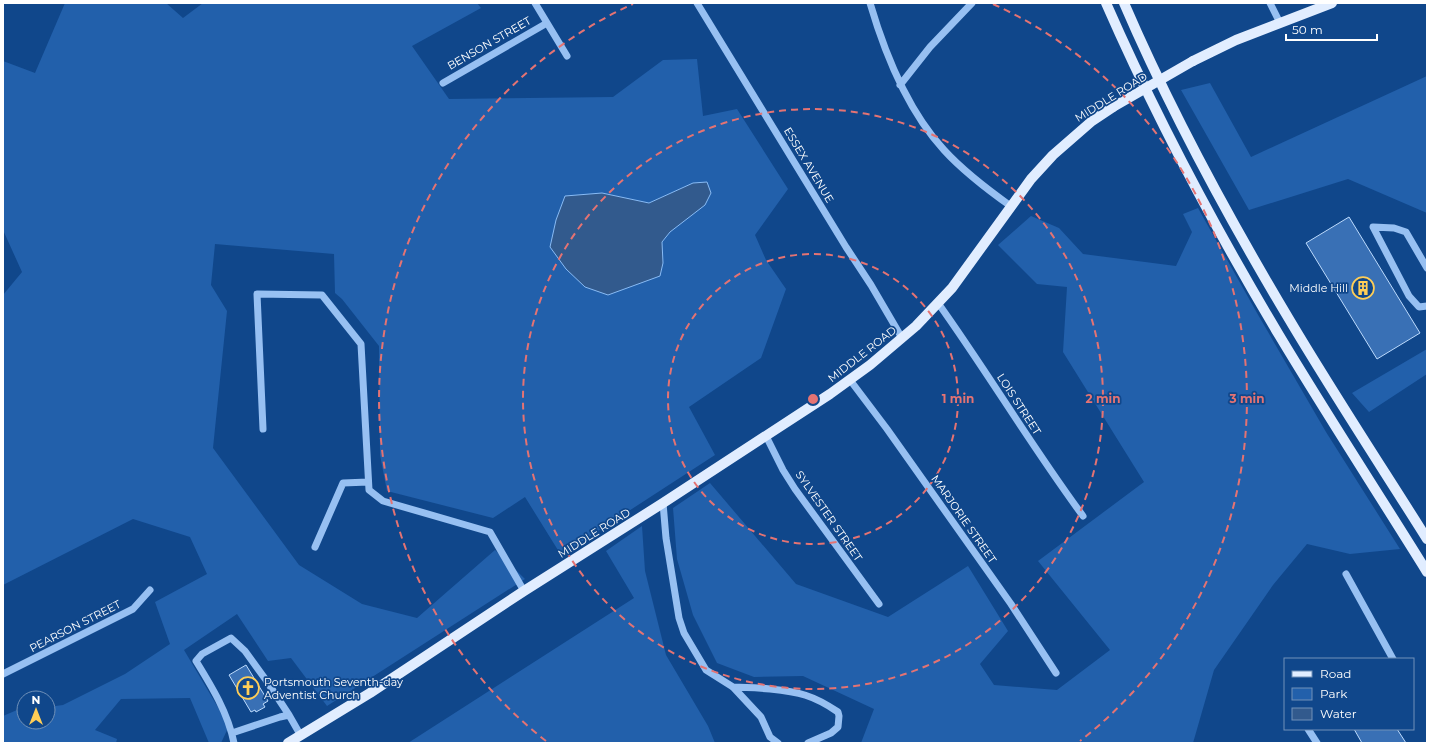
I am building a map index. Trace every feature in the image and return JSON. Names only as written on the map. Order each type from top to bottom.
[{"type":"main road","points":[[1106,3],[1173,144],[1238,265],[1302,372],[1427,572]]},
{"type":"main road","points":[[1124,3],[1183,127],[1244,242],[1311,355],[1427,539]]},
{"type":"main road","name":"MIDDLE ROAD","points":[[288,743],[376,689],[524,591],[663,503],[850,380],[916,326],[938,303],[966,270],[1032,180],[1063,145],[1092,121],[1113,107],[1193,61],[1222,47],[1332,3]]},
{"type":"street","points":[[535,3],[567,56]]},
{"type":"street","name":"ESSEX AVENUE","points":[[697,3],[846,247],[871,285],[902,338]]},
{"type":"street","points":[[870,3],[878,30],[900,85],[927,128],[944,150],[983,186],[1012,207]]},
{"type":"street","points":[[900,85],[930,47],[972,3]]},
{"type":"street","points":[[1270,3],[1280,23]]},
{"type":"street","name":"BENSON STREET","points":[[443,82],[547,23]]},
{"type":"street","points":[[1427,268],[1406,232],[1394,228],[1374,227],[1409,296],[1419,307],[1427,306]]},
{"type":"street","points":[[263,429],[257,294],[322,295],[361,344],[369,490],[383,501],[490,532],[524,591]]},
{"type":"street","name":"LOIS STREET","points":[[938,303],[1035,449],[1083,516]]},
{"type":"street","name":"MARJORIE STREET","points":[[850,380],[1011,604],[1056,673]]},
{"type":"street","name":"SYLVESTER STREET","points":[[766,436],[783,470],[795,489],[880,604]]},
{"type":"street","points":[[315,547],[343,483],[368,482]]},
{"type":"street","points":[[663,503],[666,538],[679,618],[684,633],[706,670],[733,687],[761,718],[770,737],[778,743]]},
{"type":"street","points":[[1346,574],[1392,658]]},
{"type":"street","name":"PEARSON STREET","points":[[3,674],[133,609],[150,590]]},
{"type":"street","points":[[234,743],[232,733],[220,702],[196,661],[202,654],[231,638],[245,651],[266,680],[301,736]]},
{"type":"street","points":[[733,687],[748,686],[797,692],[814,698],[838,712],[840,716],[838,727],[831,733],[808,743]]},
{"type":"street","points":[[232,733],[289,715]]},
{"type":"street","points":[[1309,730],[1317,743]]},
{"type":"green space","points":[[65,3],[166,3],[183,18],[203,3],[477,3],[481,8],[412,46],[449,99],[613,97],[663,60],[697,59],[703,116],[737,109],[788,189],[755,235],[766,260],[786,289],[761,358],[689,407],[715,455],[561,555],[525,497],[493,518],[387,491],[380,455],[379,346],[342,299],[335,293],[334,254],[215,244],[211,285],[227,311],[213,448],[299,565],[362,604],[417,618],[495,550],[525,579],[327,706],[291,658],[268,661],[237,614],[184,650],[229,726],[221,743],[209,743],[190,698],[121,699],[95,730],[117,739],[116,743],[3,743],[3,716],[16,710],[16,730],[56,730],[56,706],[63,705],[125,674],[170,644],[155,602],[207,574],[190,537],[133,519],[3,585],[3,295],[22,272],[3,230],[3,61],[35,73]],"holes":[[[693,183],[670,232],[662,242],[663,263],[602,193],[649,203]]]},
{"type":"green space","points":[[1427,76],[1427,213],[1348,179],[1249,210],[1181,90],[1210,83],[1251,157]]},
{"type":"green space","points":[[1198,208],[1326,432],[1400,549],[1350,554],[1307,544],[1273,585],[1214,670],[1193,743],[861,743],[874,709],[803,676],[754,677],[717,663],[693,615],[677,559],[673,508],[710,483],[796,584],[888,617],[968,566],[1008,631],[980,664],[994,685],[1057,690],[1110,650],[1038,561],[1144,482],[1063,352],[1067,287],[1037,284],[998,245],[1031,216],[1059,228],[1083,254],[1176,266],[1192,232],[1183,214]]},
{"type":"green space","points":[[1427,349],[1427,374],[1369,412],[1352,393]]},
{"type":"green space","points":[[642,526],[645,571],[666,655],[708,726],[715,743],[408,743],[634,598],[606,551]]},
{"type":"water","points":[[707,182],[711,193],[705,205],[670,232],[662,242],[663,263],[660,276],[608,295],[585,287],[566,269],[550,247],[556,220],[565,196],[602,193],[649,203],[693,183]]},
{"type":"building","name":"Middle Hill","points":[[1349,217],[1420,333],[1377,359],[1306,243]]},
{"type":"building","name":"Portsmouth Seventh-day Adventist Church","points":[[246,665],[268,701],[263,704],[265,707],[256,712],[255,710],[251,712],[229,675]]},
{"type":"building","points":[[1355,730],[1398,730],[1406,743],[1362,743]]},
{"type":"place","name":"Middle Hill","points":[[1363,288]]},
{"type":"place","name":"Portsmouth Seventh-day Adventist Church","points":[[248,688]]}]
